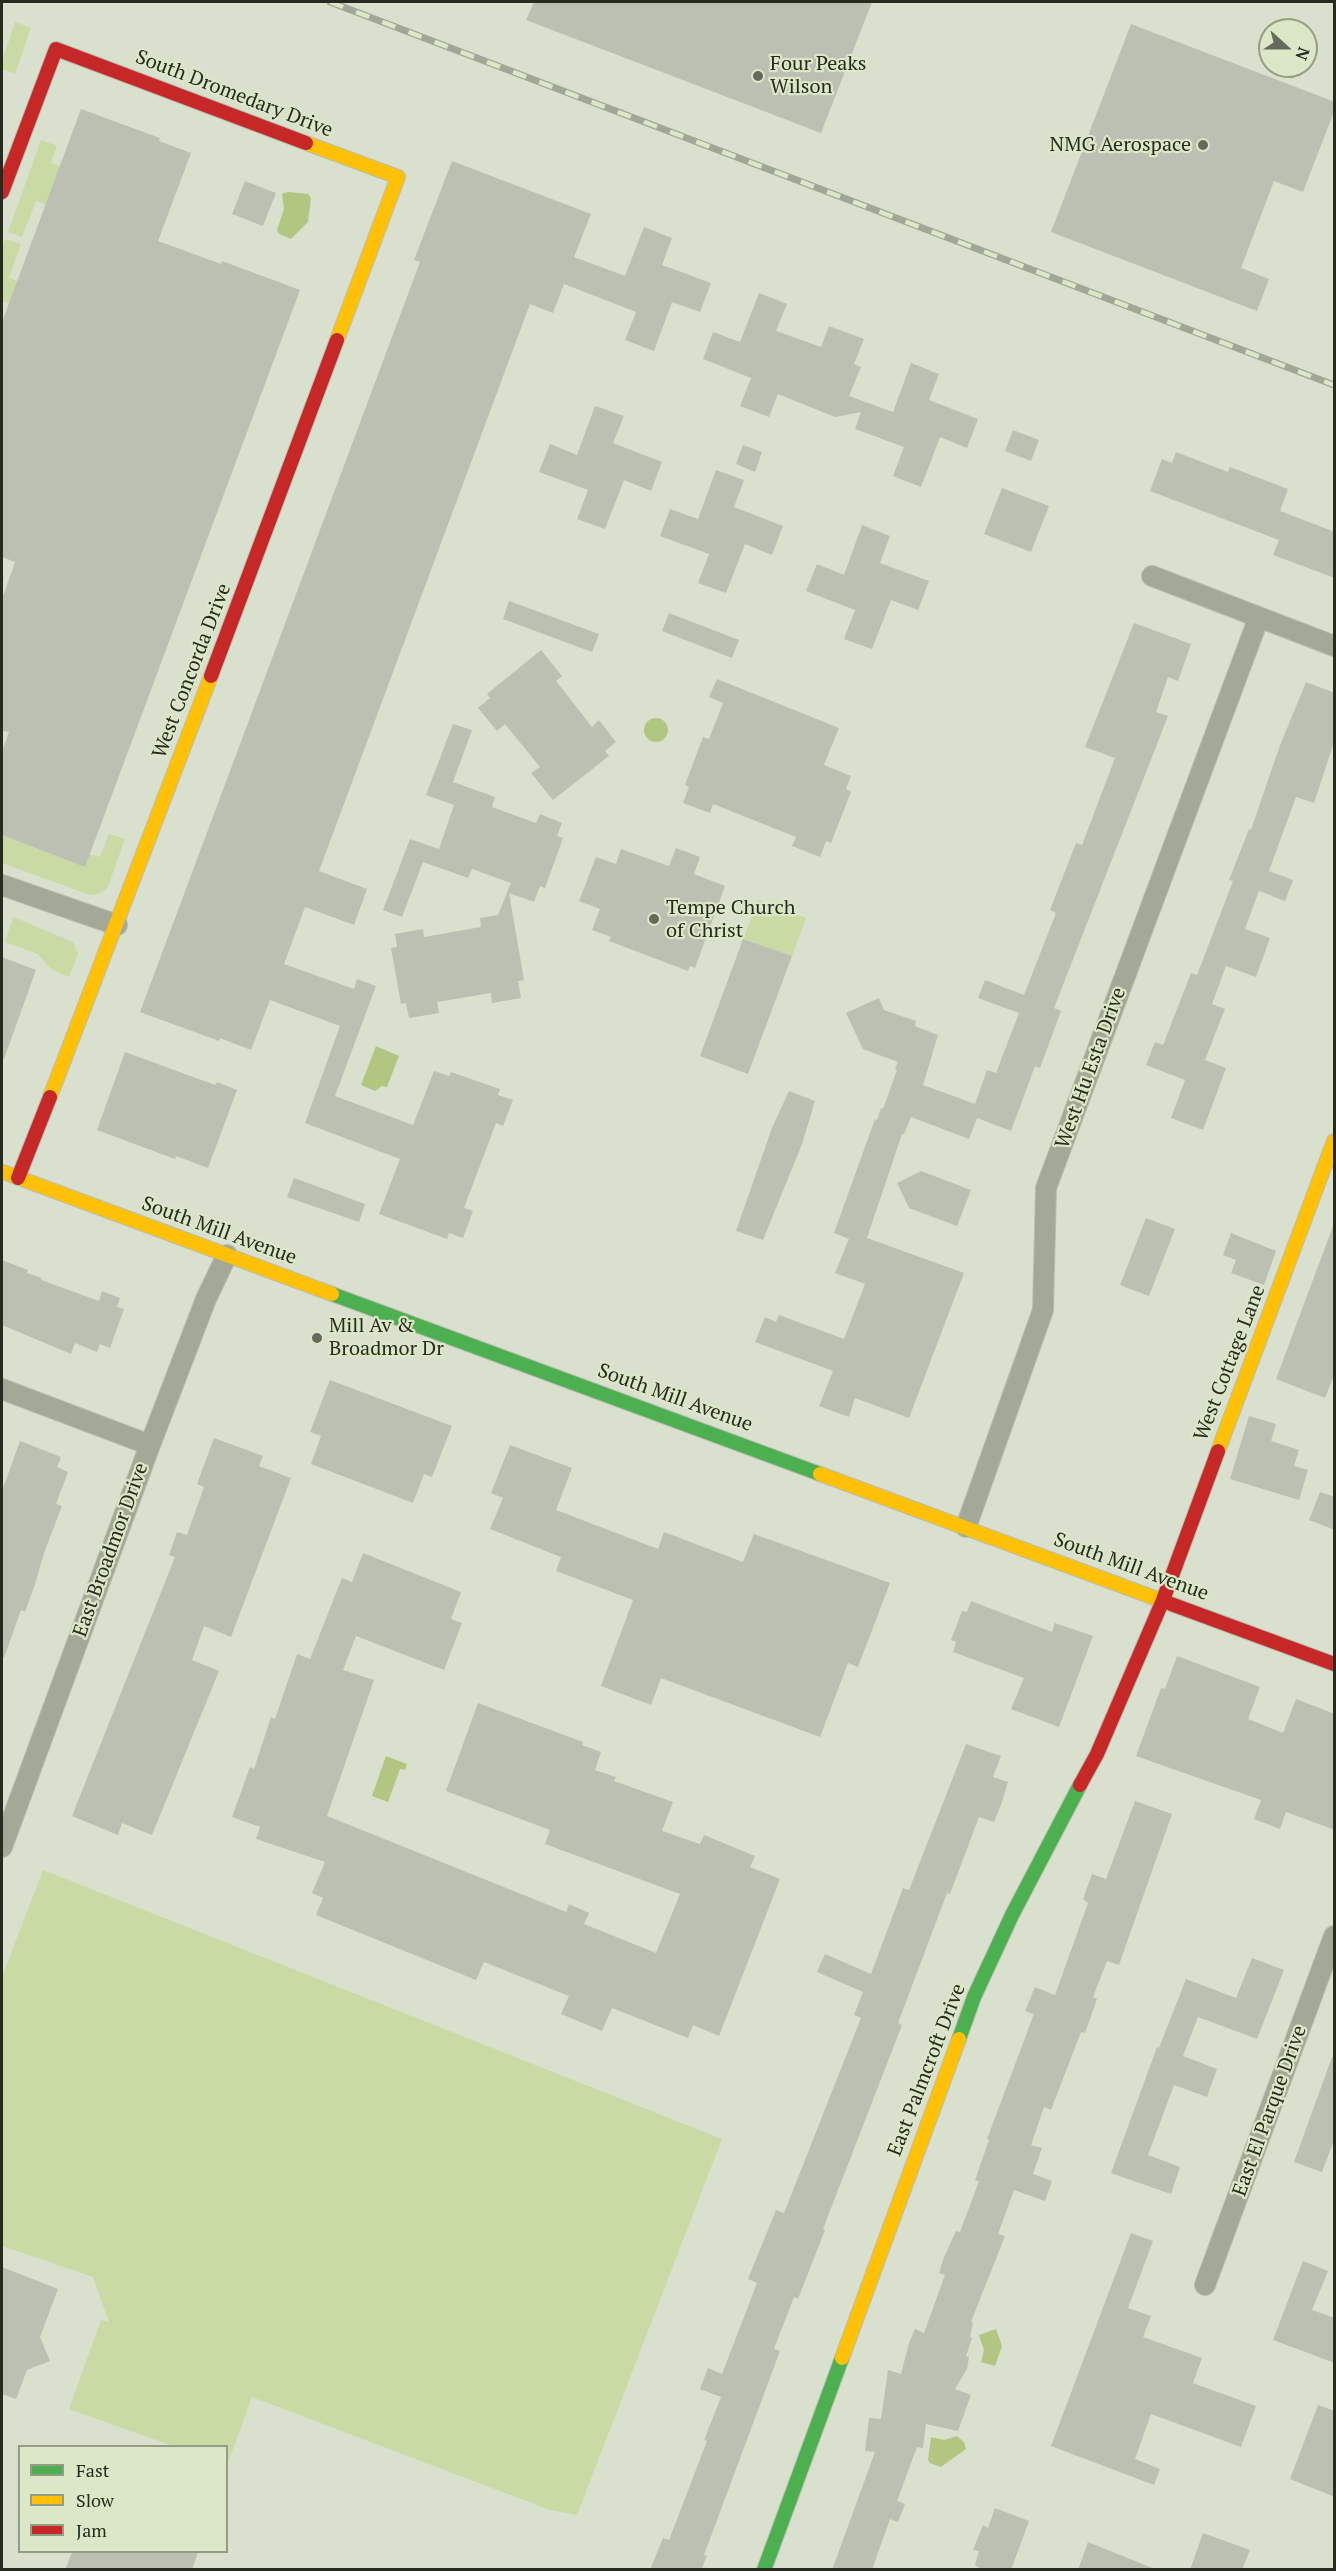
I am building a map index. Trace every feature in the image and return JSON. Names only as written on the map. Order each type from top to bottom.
[{"type":"street","name":"South Dromedary Drive","points":[[2,192],[56,49],[398,177]]},
{"type":"street","name":"West Concorda Drive","points":[[18,1178],[117,926],[398,177]]},
{"type":"street","points":[[1152,576],[1335,646]]},
{"type":"street","name":"West Hu Esta Drive","points":[[966,1527],[1043,1311],[1046,1188],[1259,617]]},
{"type":"street","points":[[2,885],[117,926]]},
{"type":"street","name":"West Cottage Lane","points":[[1163,1600],[1335,1141]]},
{"type":"street","name":"South Mill Avenue","points":[[2,1172],[1335,1664]]},
{"type":"street","name":"East Broadmor Drive","points":[[2,1847],[150,1445],[206,1299],[227,1254]]},
{"type":"street","points":[[2,1389],[150,1445]]},
{"type":"street","name":"East Palmcroft Drive","points":[[764,2570],[974,1997],[1012,1915],[1097,1754],[1163,1600]]},
{"type":"street","name":"East El Parque Drive","points":[[1205,2285],[1335,1936]]},
{"type":"shaded area","points":[[15,22],[31,28],[15,74],[2,69],[2,62]]},
{"type":"shaded area","points":[[41,140],[57,146],[51,163],[60,166],[131,237],[36,201],[22,237],[8,232]]},
{"type":"shaded area","points":[[288,192],[308,194],[311,198],[308,222],[291,239],[279,234],[277,230],[284,209],[282,194]]},
{"type":"shaded area","points":[[5,239],[21,244],[9,278],[18,281],[94,335],[2,301],[2,248]]},
{"type":"shaded area","points":[[656,718],[665,721],[668,730],[665,739],[656,742],[647,739],[644,730],[647,721]]},
{"type":"shaded area","points":[[109,834],[125,839],[107,889],[95,895],[2,863],[2,835],[84,866],[89,854],[100,857]]},
{"type":"shaded area","points":[[758,900],[806,918],[792,956],[743,939]]},
{"type":"shaded area","points":[[13,917],[73,942],[78,954],[69,977],[51,969],[38,954],[5,942]]},
{"type":"shaded area","points":[[376,1046],[399,1056],[387,1087],[382,1086],[375,1091],[361,1085]]},
{"type":"shaded area","points":[[386,1756],[407,1764],[405,1770],[400,1769],[388,1802],[372,1796]]},
{"type":"shaded area","points":[[43,1870],[722,2139],[577,2515],[550,2510],[252,2397],[228,2462],[228,2445],[170,2445],[69,2409],[101,2320],[109,2322],[93,2277],[2,2246],[2,1977]]},
{"type":"shaded area","points":[[996,2329],[1002,2346],[995,2366],[981,2362],[984,2350],[979,2335]]},
{"type":"shaded area","points":[[957,2436],[964,2442],[966,2449],[941,2467],[930,2463],[928,2460],[931,2437],[944,2440]]},
{"type":"building","name":"Four Peaks Wilson","points":[[534,2],[872,2],[821,133],[526,20]]},
{"type":"building","name":"NMG Aerospace","points":[[1131,24],[1258,73],[1258,78],[1272,78],[1335,102],[1335,109],[1303,192],[1274,181],[1241,268],[1269,279],[1257,311],[1051,232]]},
{"type":"building","points":[[81,109],[160,138],[159,141],[191,153],[158,241],[221,264],[222,261],[300,290],[85,867],[2,835],[2,752],[9,732],[2,731],[2,599],[15,562],[2,557],[2,322]]},
{"type":"building","points":[[452,161],[591,214],[574,257],[625,276],[644,227],[672,238],[662,265],[711,283],[700,312],[672,302],[654,351],[625,340],[636,312],[564,284],[553,313],[530,304],[319,871],[367,889],[354,925],[305,907],[284,964],[354,989],[357,979],[376,986],[335,1096],[413,1125],[434,1071],[449,1076],[451,1072],[500,1089],[498,1095],[513,1100],[503,1126],[496,1123],[464,1208],[473,1211],[463,1238],[449,1233],[447,1239],[379,1214],[400,1159],[305,1123],[340,1026],[270,1000],[251,1050],[220,1038],[219,1041],[140,1012],[420,262],[414,260]]},
{"type":"building","points":[[245,181],[276,193],[263,226],[232,214]]},
{"type":"building","points":[[759,293],[787,304],[776,331],[821,347],[829,326],[864,339],[854,364],[861,367],[849,396],[893,412],[911,363],[939,374],[929,400],[978,419],[967,448],[940,437],[921,487],[893,476],[904,447],[855,429],[861,412],[835,417],[778,394],[769,417],[740,406],[751,378],[703,359],[713,332],[740,342]]},
{"type":"building","points":[[595,406],[624,416],[613,443],[662,462],[651,491],[624,480],[605,529],[577,519],[588,490],[539,472],[550,444],[577,455]]},
{"type":"building","points":[[1013,430],[1039,440],[1031,461],[1005,451]]},
{"type":"building","points":[[743,445],[762,452],[755,472],[736,464]]},
{"type":"building","points":[[1176,452],[1228,472],[1230,467],[1288,489],[1280,511],[1335,532],[1335,578],[1273,555],[1279,540],[1150,491],[1162,459],[1172,463]]},
{"type":"building","points":[[716,470],[744,480],[734,507],[783,526],[772,555],[745,544],[726,593],[698,583],[709,554],[660,536],[670,509],[698,519]]},
{"type":"building","points":[[1002,488],[1049,506],[1031,552],[984,534]]},
{"type":"building","points":[[862,525],[890,536],[880,563],[929,581],[918,610],[891,600],[872,649],[844,639],[855,610],[806,591],[817,564],[844,575]]},
{"type":"building","points":[[509,601],[599,634],[592,652],[503,619]]},
{"type":"building","points":[[669,613],[739,640],[732,658],[662,631]]},
{"type":"building","points":[[1134,623],[1191,644],[1178,681],[1168,677],[1156,712],[1168,716],[1054,1008],[1061,1011],[1040,1068],[1035,1066],[1011,1131],[977,1118],[969,1139],[911,1117],[902,1134],[867,1238],[964,1273],[909,1418],[855,1398],[849,1417],[819,1406],[833,1371],[755,1342],[765,1317],[776,1322],[779,1315],[844,1339],[865,1284],[835,1273],[849,1239],[834,1233],[875,1119],[877,1120],[881,1108],[883,1109],[898,1062],[863,1049],[846,1013],[879,998],[884,1010],[916,1021],[915,1026],[938,1035],[923,1085],[975,1104],[987,1070],[996,1073],[1019,1013],[978,998],[985,980],[1024,995],[1056,913],[1050,910],[1076,843],[1082,845],[1115,758],[1085,747]]},
{"type":"building","points":[[541,650],[562,676],[556,681],[592,727],[599,720],[616,742],[605,751],[609,756],[553,800],[531,773],[540,767],[505,724],[497,731],[478,708],[490,698],[487,694]]},
{"type":"building","points":[[717,679],[839,728],[824,765],[851,776],[846,789],[851,792],[831,843],[826,841],[820,857],[792,846],[796,837],[713,804],[710,813],[683,803],[689,787],[685,785],[703,737],[709,739],[723,703],[709,697]]},
{"type":"building","points":[[1306,682],[1335,693],[1335,739],[1314,803],[1296,797],[1269,871],[1293,880],[1285,901],[1259,891],[1245,929],[1270,938],[1256,977],[1226,966],[1212,1004],[1225,1009],[1205,1060],[1226,1068],[1203,1130],[1171,1118],[1185,1080],[1146,1065],[1155,1042],[1163,1045],[1191,973],[1197,975],[1233,881],[1229,880],[1249,829],[1251,830],[1279,748]]},
{"type":"building","points":[[453,724],[472,730],[453,782],[495,797],[492,807],[536,823],[540,814],[562,823],[557,836],[563,838],[545,888],[540,886],[534,902],[509,893],[524,980],[518,981],[521,998],[492,1003],[491,993],[437,1002],[439,1013],[409,1018],[406,1003],[401,1004],[391,948],[397,947],[395,934],[423,929],[424,937],[481,927],[480,918],[498,915],[511,883],[472,869],[468,878],[423,862],[402,917],[383,910],[410,839],[439,849],[454,805],[426,795]]},
{"type":"building","name":"Tempe Church of Christ","points":[[676,848],[700,857],[694,874],[725,886],[695,968],[690,966],[688,971],[609,941],[611,937],[592,930],[600,909],[579,901],[596,857],[616,864],[621,849],[669,866]]},
{"type":"building","points":[[743,939],[792,956],[748,1074],[700,1056]]},
{"type":"building","points":[[2,957],[36,970],[4,1059],[2,1059]]},
{"type":"building","points":[[125,1052],[215,1085],[217,1082],[237,1090],[208,1168],[176,1156],[175,1159],[97,1130]]},
{"type":"building","points":[[789,1091],[815,1101],[802,1144],[763,1240],[736,1231],[772,1128]]},
{"type":"building","points":[[921,1171],[971,1190],[957,1226],[909,1208],[897,1183]]},
{"type":"building","points":[[294,1178],[365,1204],[359,1222],[287,1197]]},
{"type":"building","points":[[1146,1218],[1175,1229],[1149,1296],[1120,1285]]},
{"type":"building","points":[[1333,1226],[1335,1373],[1325,1398],[1276,1379]]},
{"type":"building","points":[[1231,1233],[1276,1251],[1264,1285],[1231,1273],[1236,1260],[1223,1255]]},
{"type":"building","points":[[2,1260],[28,1270],[27,1273],[42,1278],[41,1280],[99,1301],[102,1291],[120,1298],[117,1307],[124,1309],[110,1348],[100,1344],[97,1352],[75,1343],[71,1354],[2,1325]]},
{"type":"building","points":[[330,1380],[452,1426],[432,1477],[424,1474],[413,1503],[311,1464],[321,1436],[310,1432]]},
{"type":"building","points":[[1249,1416],[1276,1424],[1271,1441],[1299,1450],[1294,1466],[1308,1470],[1299,1500],[1230,1479]]},
{"type":"building","points":[[214,1438],[263,1456],[259,1466],[291,1478],[231,1637],[204,1626],[192,1660],[219,1671],[152,1835],[122,1823],[118,1835],[72,1816],[175,1557],[169,1555],[177,1532],[187,1535],[204,1487],[197,1484]]},
{"type":"building","points":[[20,1441],[61,1457],[57,1467],[68,1472],[56,1504],[62,1506],[25,1612],[21,1610],[4,1658],[2,1657],[2,1491]]},
{"type":"building","points":[[510,1445],[572,1468],[556,1510],[658,1549],[664,1532],[743,1562],[754,1534],[890,1583],[858,1667],[848,1663],[820,1737],[661,1678],[651,1705],[601,1686],[633,1600],[556,1571],[561,1557],[490,1529],[503,1498],[491,1493]]},
{"type":"building","points":[[1320,1492],[1335,1497],[1335,1530],[1309,1520]]},
{"type":"building","points":[[363,1553],[461,1592],[451,1619],[462,1623],[444,1670],[356,1636],[343,1670],[374,1680],[327,1816],[566,1912],[569,1904],[589,1913],[584,1924],[656,1953],[680,1894],[545,1844],[550,1830],[446,1791],[478,1703],[583,1742],[582,1745],[601,1752],[595,1770],[616,1777],[614,1781],[673,1802],[662,1831],[700,1844],[704,1835],[755,1856],[750,1867],[780,1879],[719,2036],[693,2025],[688,2038],[612,2008],[602,2031],[561,2014],[569,1996],[484,1962],[476,1980],[316,1915],[323,1898],[312,1893],[325,1862],[256,1839],[260,1827],[232,1817],[250,1767],[254,1769],[271,1717],[275,1719],[297,1654],[310,1659],[342,1578],[352,1582]]},
{"type":"building","points":[[971,1601],[1052,1632],[1055,1623],[1093,1636],[1059,1727],[1011,1709],[1024,1678],[953,1652],[956,1642],[951,1640],[962,1611],[967,1612]]},
{"type":"building","points":[[1177,1656],[1260,1687],[1248,1719],[1283,1733],[1296,1699],[1335,1714],[1335,1830],[1286,1812],[1280,1829],[1254,1819],[1261,1800],[1136,1756],[1161,1688],[1165,1689]]},
{"type":"building","points":[[966,1744],[1001,1756],[993,1777],[1008,1782],[1001,1805],[994,1822],[979,1817],[950,1894],[947,1893],[898,2023],[902,2025],[823,2229],[825,2230],[798,2299],[794,2297],[774,2349],[780,2351],[704,2555],[707,2556],[701,2570],[650,2570],[663,2538],[669,2540],[707,2441],[704,2440],[721,2397],[700,2389],[708,2368],[722,2374],[757,2283],[748,2279],[776,2210],[784,2213],[861,2018],[854,2015],[863,1992],[817,1972],[825,1954],[871,1974],[903,1888],[909,1890]]},
{"type":"building","points":[[1135,1801],[1172,1814],[1119,1965],[1107,1961],[1093,1997],[1097,1999],[1085,2033],[1081,2032],[1051,2110],[1044,2107],[1031,2145],[1042,2148],[1033,2174],[1052,2181],[1045,2201],[1014,2190],[998,2234],[1005,2236],[971,2322],[973,2322],[970,2337],[972,2338],[966,2356],[969,2357],[967,2369],[955,2389],[971,2395],[958,2431],[926,2424],[923,2448],[917,2447],[897,2501],[905,2504],[898,2522],[890,2519],[872,2570],[832,2570],[875,2452],[865,2451],[869,2418],[881,2419],[888,2370],[901,2374],[915,2329],[924,2333],[945,2275],[939,2273],[944,2257],[956,2231],[960,2232],[979,2181],[975,2180],[989,2140],[987,2139],[1034,2014],[1025,2011],[1035,1987],[1055,1995],[1088,1903],[1083,1899],[1092,1874],[1106,1879]]},
{"type":"building","points":[[1252,1958],[1284,1970],[1257,2039],[1198,2017],[1183,2056],[1217,2069],[1207,2097],[1174,2085],[1148,2155],[1180,2167],[1171,2194],[1111,2173],[1157,2047],[1159,2048],[1186,1979],[1236,1998]]},
{"type":"building","points":[[1332,2057],[1335,2057],[1335,2138],[1322,2172],[1294,2162]]},
{"type":"building","points":[[1131,2233],[1153,2241],[1128,2308],[1151,2316],[1143,2337],[1202,2358],[1193,2383],[1256,2406],[1241,2447],[1151,2414],[1135,2459],[1160,2469],[1154,2485],[1051,2446]]},
{"type":"building","points":[[1303,2261],[1328,2271],[1312,2310],[1335,2318],[1335,2363],[1273,2340]]},
{"type":"building","points":[[2,2267],[58,2289],[40,2337],[50,2361],[27,2370],[16,2399],[2,2394]]},
{"type":"building","points":[[1318,2405],[1335,2411],[1335,2497],[1290,2479]]},
{"type":"building","points":[[995,2508],[1029,2521],[1011,2570],[983,2570],[975,2565],[979,2551],[973,2550],[983,2525],[988,2528]]},
{"type":"building","points":[[1203,2533],[1250,2550],[1242,2570],[1190,2570]]},
{"type":"building","points":[[1088,2542],[1155,2569],[1155,2570],[1078,2570]]},
{"type":"building","points":[[72,2553],[198,2553],[192,2570],[65,2570]]},
{"type":"railway","points":[[330,2],[1334,385]]},
{"type":"traffic: fast","points":[[332,1294],[820,1474]]},
{"type":"traffic: fast","points":[[959,2039],[974,1997],[1012,1915],[1080,1785]]},
{"type":"traffic: fast","points":[[764,2570],[842,2358]]},
{"type":"traffic: slow","points":[[306,143],[398,177],[337,340]]},
{"type":"traffic: slow","points":[[50,1097],[211,676]]},
{"type":"traffic: slow","points":[[1218,1451],[1334,1141]]},
{"type":"traffic: slow","points":[[3,1172],[332,1294]]},
{"type":"traffic: slow","points":[[820,1474],[1171,1604]]},
{"type":"traffic: slow","points":[[842,2358],[959,2039]]},
{"type":"traffic: jam","points":[[2,192],[56,49],[306,143]]},
{"type":"traffic: jam","points":[[211,676],[337,340]]},
{"type":"traffic: jam","points":[[18,1178],[50,1097]]},
{"type":"traffic: jam","points":[[1080,1785],[1097,1754],[1163,1600],[1218,1451]]},
{"type":"traffic: jam","points":[[1171,1604],[1334,1664]]},
{"type":"place","name":"Four Peaks Wilson","points":[[758,76]]},
{"type":"place","name":"NMG Aerospace","points":[[1203,145]]},
{"type":"place","name":"Tempe Church of Christ","points":[[654,919]]},
{"type":"place","name":"Mill Av & Broadmor Dr","points":[[317,1338]]}]
